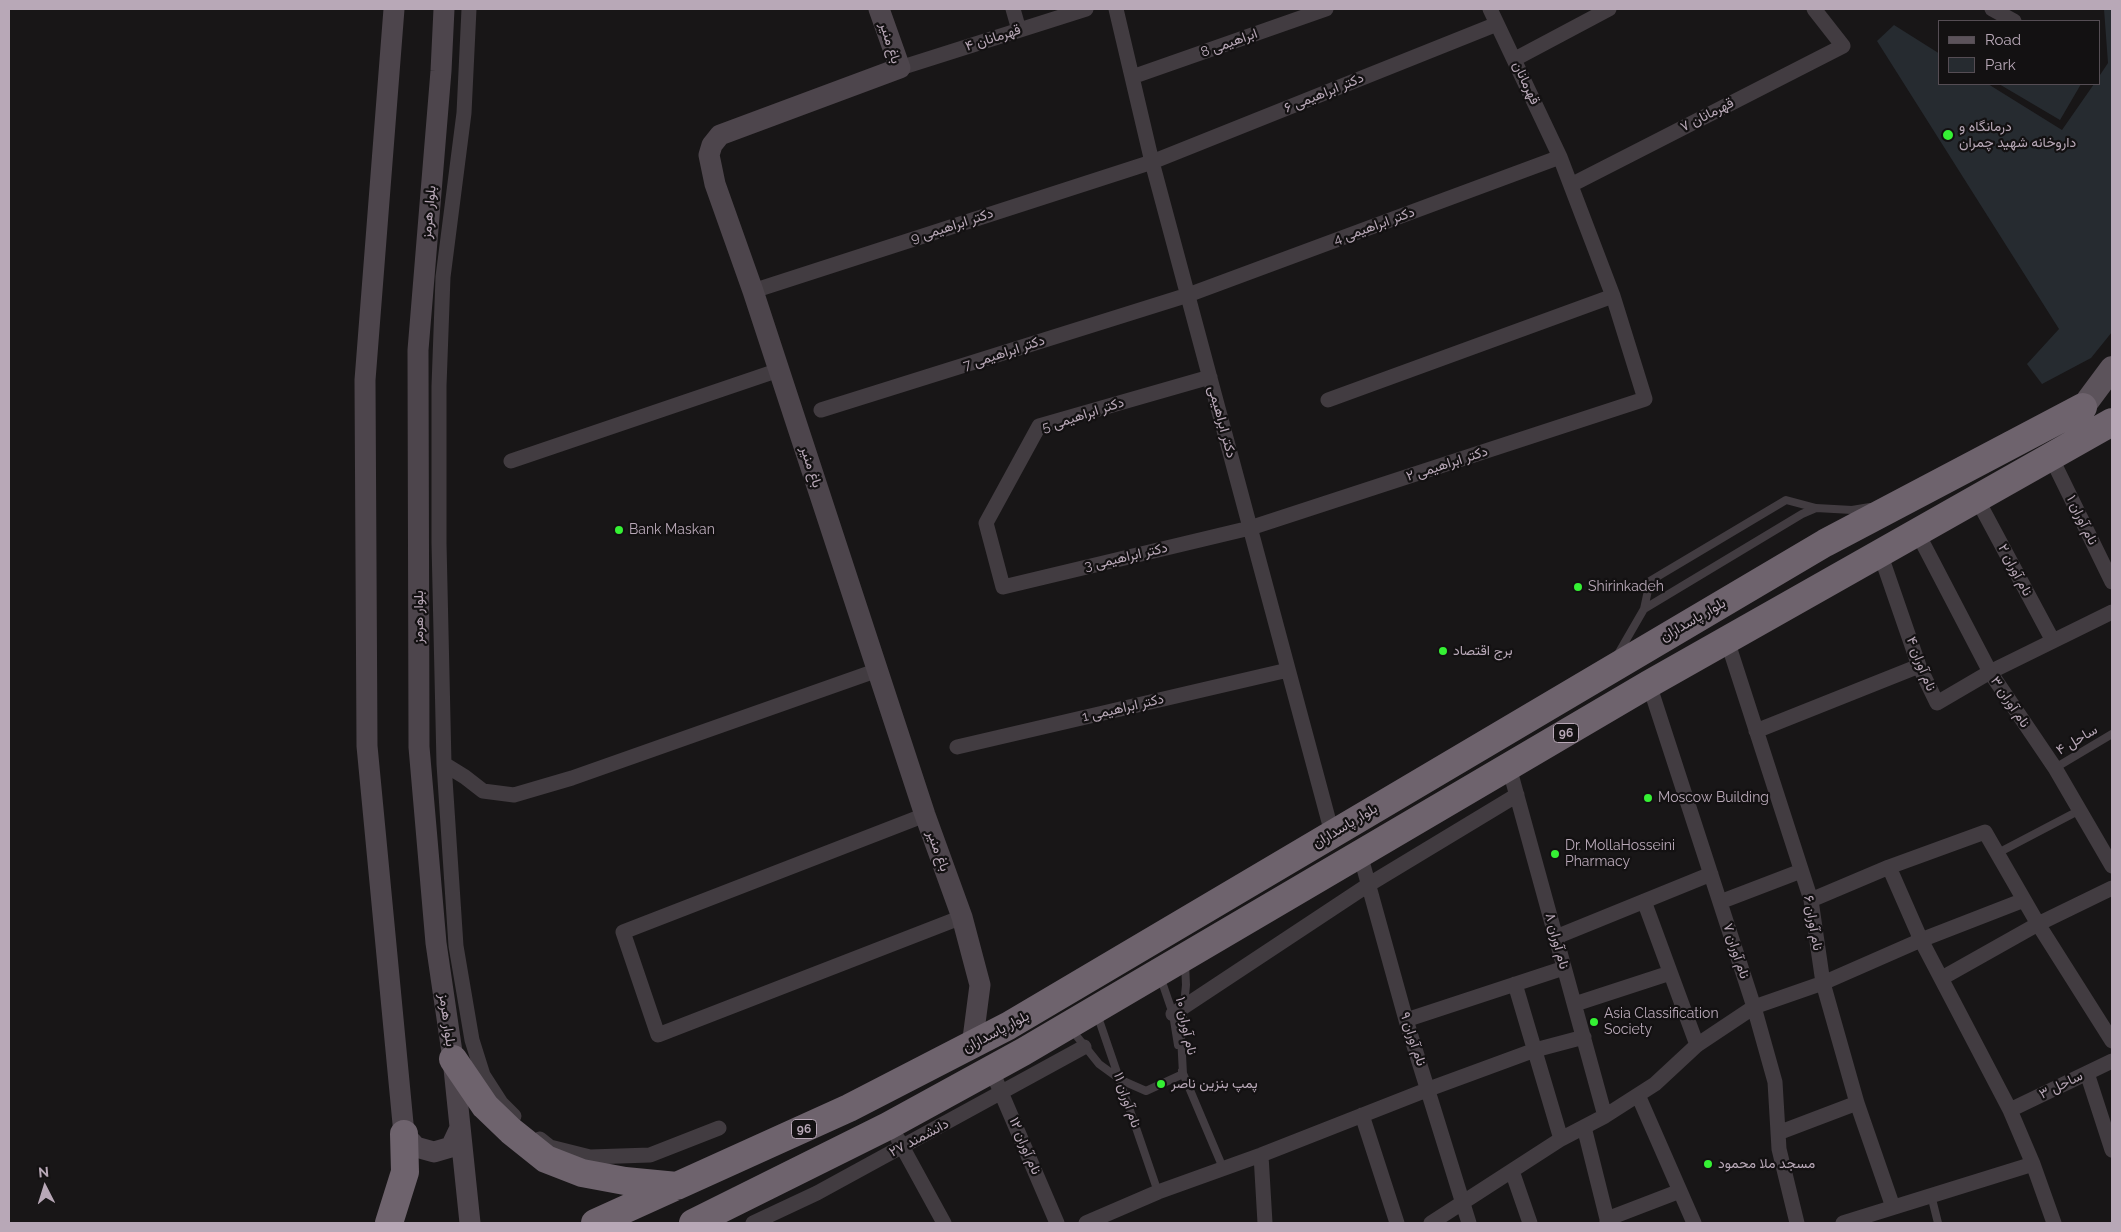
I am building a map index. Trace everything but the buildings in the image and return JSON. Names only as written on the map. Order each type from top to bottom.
[{"type":"highway","name":"بلوار پاسداران","points":[[595,1223],[849,1108],[972,1046],[1042,1008],[1332,833],[1825,542],[2083,407]]},
{"type":"highway","name":"96","points":[[693,1223],[895,1136],[997,1081],[1068,1025],[1649,684],[2112,422]]},
{"type":"highway","points":[[453,1059],[485,1106],[511,1131],[546,1159],[582,1173],[625,1181],[678,1186]]},
{"type":"highway","points":[[389,1223],[405,1172],[404,1134]]},
{"type":"main road","points":[[394,9],[366,380],[367,746],[404,1134],[416,1147],[434,1152],[451,1147],[460,1128]]},
{"type":"main road","name":"بلوار هرمز","points":[[444,9],[441,70],[418,350],[419,747],[436,943],[453,1059],[470,1223]]},
{"type":"main road","name":"باغ منیر","points":[[879,9],[900,68],[720,135],[712,145],[709,155],[715,184],[753,291],[925,815],[962,917],[980,985],[972,1046]]},
{"type":"main road","name":"96","points":[[2083,407],[2112,368]]},
{"type":"main road","points":[[2083,407],[2112,390]]},
{"type":"street","points":[[469,9],[464,113],[443,277],[439,386],[439,534],[444,764],[456,946],[472,1040],[483,1075],[501,1103],[526,1128],[550,1147],[590,1157],[650,1155],[718,1128]]},
{"type":"street","points":[[1013,9],[1019,30]]},
{"type":"street","name":"قهرمانان ۴","points":[[900,68],[1086,9]]},
{"type":"street","name":"دکتر ابراهیمی","points":[[1116,9],[1152,162],[1332,833]]},
{"type":"street","name":"ابراهیمی 8","points":[[1132,77],[1326,9]]},
{"type":"street","name":"قهرمانان","points":[[1490,9],[1515,58],[1560,157],[1612,296],[1645,399]]},
{"type":"street","points":[[1515,58],[1609,9]]},
{"type":"street","name":"قهرمانان ۷","points":[[1571,185],[1843,46],[1814,9]]},
{"type":"street","points":[[1992,9],[2012,20]]},
{"type":"street","name":"دکتر ابراهیمی ۶","points":[[1152,162],[1497,24]]},
{"type":"street","name":"دکتر ابراهیمی 4","points":[[1188,295],[1560,157]]},
{"type":"street","name":"دکتر ابراهیمی 9","points":[[753,291],[1152,162]]},
{"type":"street","name":"دکتر ابراهیمی 7","points":[[821,410],[1188,295]]},
{"type":"street","points":[[1328,400],[1612,296]]},
{"type":"street","points":[[511,461],[779,370]]},
{"type":"street","name":"دکتر ابراهیمی 5","points":[[1003,587],[986,523],[1039,426],[1210,377]]},
{"type":"street","name":"دکتر ابراهیمی ۲","points":[[1250,528],[1645,399]]},
{"type":"street","name":"نام آوران ۱","points":[[2051,457],[2112,582]]},
{"type":"street","name":"نام آوران ۲","points":[[1977,499],[2053,641]]},
{"type":"street","name":"دکتر ابراهیمی 3","points":[[1003,587],[1250,528]]},
{"type":"street","name":"نام آوران ۳","points":[[1917,532],[1990,672],[2055,768],[2112,866]]},
{"type":"street","name":"نام آوران ۴","points":[[1880,553],[1919,666],[1937,703],[1990,672],[2112,612]]},
{"type":"street","name":"نام آوران ۶","points":[[1727,640],[1811,900],[1823,983],[1856,1103],[1893,1207]]},
{"type":"street","points":[[1756,731],[1919,666]]},
{"type":"street","points":[[444,764],[465,777],[483,792],[514,795],[572,778],[878,670]]},
{"type":"street","name":"دکتر ابراهیمی 1","points":[[957,746],[1288,670]]},
{"type":"street","name":"نام آوران ۷","points":[[1649,684],[1754,1007],[1775,1082],[1779,1149],[1797,1223]]},
{"type":"street","name":"نام آوران ۸","points":[[1509,766],[1605,1116]]},
{"type":"street","points":[[1178,1010],[1368,884],[1517,795]]},
{"type":"street","points":[[925,815],[623,932],[658,1035],[962,917]]},
{"type":"street","points":[[1811,900],[1889,867],[1985,832],[2038,924],[2112,1040]]},
{"type":"street","name":"نام آوران ۹","points":[[1360,854],[1406,1020],[1469,1223]]},
{"type":"street","points":[[1889,867],[1921,940],[2010,1110],[2033,1164],[2054,1223]]},
{"type":"street","points":[[1720,902],[1801,871]]},
{"type":"street","points":[[1556,937],[1711,874]]},
{"type":"street","points":[[1942,978],[2038,924],[2112,888]]},
{"type":"street","points":[[1431,1223],[1561,1140],[1605,1116],[1655,1084],[1697,1045],[1754,1007],[1823,983],[1921,940],[2024,900]]},
{"type":"street","points":[[1644,901],[1697,1045]]},
{"type":"street","points":[[1406,1020],[1564,968]]},
{"type":"street","points":[[1575,1004],[1670,973]]},
{"type":"street","points":[[1515,984],[1561,1140]]},
{"type":"street","points":[[1086,1223],[1105,1219],[1158,1192],[1261,1155],[1428,1089],[1535,1050],[1584,1037]]},
{"type":"street","points":[[997,1081],[1084,1047]]},
{"type":"street","name":"ساحل ۳","points":[[2010,1110],[2112,1060]]},
{"type":"street","points":[[2087,1073],[2112,1150]]},
{"type":"street","name":"نام آوران ۱۲","points":[[997,1081],[1057,1223]]},
{"type":"street","points":[[1638,1095],[1694,1223]]},
{"type":"street","points":[[1778,1132],[1856,1103]]},
{"type":"street","points":[[1362,1115],[1397,1223]]},
{"type":"street","points":[[1584,1127],[1607,1221],[1680,1191]]},
{"type":"street","points":[[895,1136],[944,1223]]},
{"type":"street","name":"دانشمند ۲۷","points":[[753,1223],[818,1192],[895,1136]]},
{"type":"street","points":[[1261,1155],[1265,1223]]},
{"type":"street","points":[[1843,1223],[2033,1164]]},
{"type":"street","points":[[1512,1171],[1530,1223]]},
{"type":"lane","points":[[1612,667],[1644,609],[1650,581],[1786,500],[1816,508],[1852,510],[1915,495]]},
{"type":"lane","points":[[1644,609],[1793,519],[1816,508]]},
{"type":"lane","name":"ساحل ۴","points":[[2055,768],[2112,734]]},
{"type":"lane","points":[[1996,854],[2080,810]]},
{"type":"lane","points":[[1068,1025],[1099,1064],[1121,1080],[1146,1091],[1183,1074],[1178,1010],[1185,957]]},
{"type":"lane","name":"نام آوران ۱۰","points":[[1159,972],[1178,1010],[1183,1074],[1223,1168]]},
{"type":"lane","name":"نام آوران ۱۱","points":[[1095,1010],[1121,1080],[1158,1192]]},
{"type":"lane","points":[[1931,1195],[1938,1223]]},
{"type":"green space","points":[[2104,9],[2112,9],[2112,332],[2091,358],[2042,384],[2027,364],[2059,329],[1877,41],[1894,25],[1938,53],[1938,85],[1990,85],[2062,130],[2093,85],[2101,85],[2101,74],[2108,63]]},
{"type":"green space","points":[[2001,85],[2080,85],[2060,120]]},
{"type":"place","name":"درمانگاه و داروخانه شهید چمران","points":[[1948,135]]},
{"type":"place","name":"Bank Maskan","points":[[619,530]]},
{"type":"place","name":"Shirinkadeh","points":[[1578,587]]},
{"type":"place","name":"برج اقتصاد","points":[[1443,651]]},
{"type":"place","name":"Moscow Building","points":[[1648,798]]},
{"type":"place","name":"Dr. MollaHosseini Pharmacy","points":[[1555,854]]},
{"type":"place","name":"Asia Classification Society","points":[[1594,1022]]},
{"type":"place","name":"پمپ بنزین ناصر","points":[[1161,1084]]},
{"type":"place","name":"مسجد ملا محمود","points":[[1708,1164]]}]
